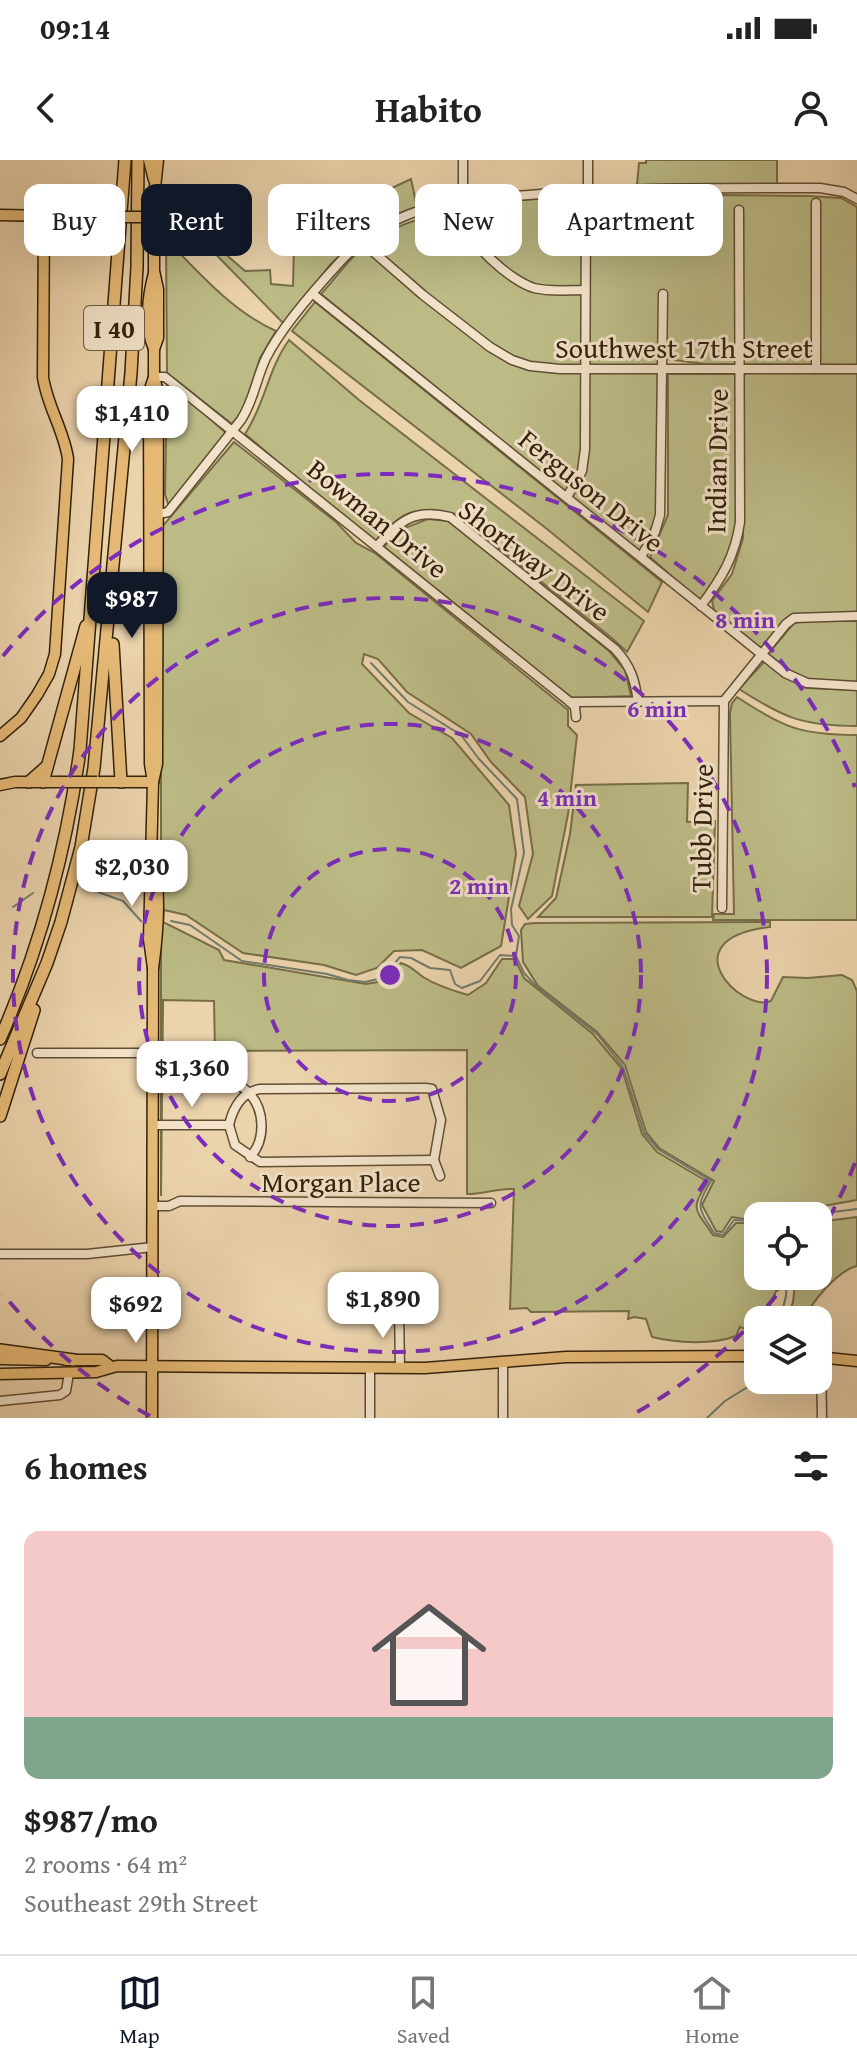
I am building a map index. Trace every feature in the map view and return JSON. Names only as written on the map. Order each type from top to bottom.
[{"type":"highway","name":"I 40","points":[[0,1039],[47,917],[66,843],[80,750],[125,160]]},
{"type":"highway","name":"I 40","points":[[0,1074],[47,963],[73,881],[89,800],[101,707],[135,319],[138,160]]},
{"type":"highway","points":[[111,583],[115,782]]},
{"type":"highway","points":[[43,782],[92,606]]},
{"type":"highway","points":[[29,782],[46,767]]},
{"type":"highway","points":[[0,1116],[21,1056],[47,963]]},
{"type":"highway","points":[[0,1032],[9,1019]]},
{"type":"highway","points":[[0,1350],[74,1360]]},
{"type":"main road","points":[[149,160],[154,180]]},
{"type":"main road","points":[[153,184],[158,160]]},
{"type":"main road","points":[[0,215],[24,216]]},
{"type":"main road","points":[[0,736],[21,718],[37,695],[49,674],[58,636],[68,459],[66,445],[45,393],[43,377],[44,256]]},
{"type":"main road","points":[[152,256],[149,326],[149,338],[154,349],[154,377],[149,392],[154,515],[150,764],[153,782],[153,855],[157,877],[157,939],[153,968],[152,1418]]},
{"type":"main road","points":[[0,785],[29,782],[153,782]]},
{"type":"main road","points":[[0,1374],[102,1371],[110,1366],[400,1368],[573,1357],[744,1356]]},
{"type":"main road","points":[[832,1358],[857,1361]]},
{"type":"main road","points":[[0,1359],[102,1360],[110,1366]]},
{"type":"street","points":[[463,160],[463,184]]},
{"type":"street","points":[[588,160],[588,184]]},
{"type":"street","points":[[723,189],[820,188],[844,192],[857,199]]},
{"type":"street","points":[[816,203],[816,369]]},
{"type":"street","name":"Indian Drive","points":[[701,606],[726,573],[737,543],[740,522],[739,210]]},
{"type":"street","points":[[154,515],[168,512],[233,430],[250,407],[272,347],[347,256]]},
{"type":"street","name":"Southwest 17th Street","points":[[378,256],[490,347],[512,360],[543,369],[857,369]]},
{"type":"street","points":[[486,256],[537,289],[585,290]]},
{"type":"street","points":[[567,497],[577,482],[584,462],[585,256]]},
{"type":"street","name":"Ferguson Drive","points":[[313,294],[797,680],[818,685],[857,686]]},
{"type":"street","points":[[641,557],[655,532],[660,515],[663,294]]},
{"type":"street","name":"Bowman Drive","points":[[154,377],[165,377],[377,546],[570,702],[575,707],[576,717]]},
{"type":"street","name":"Shortway Drive","points":[[377,546],[406,519],[434,513],[450,517],[615,649],[629,664],[638,702]]},
{"type":"street","points":[[570,702],[724,701],[794,618],[857,616]]},
{"type":"street","name":"Tubb Drive","points":[[722,908],[724,701]]},
{"type":"street","points":[[37,1053],[153,1053]]},
{"type":"street","points":[[223,1075],[248,1091],[261,1116],[259,1145],[250,1157]]},
{"type":"street","points":[[434,1160],[260,1162],[235,1145],[229,1125],[248,1091],[432,1089],[441,1120],[434,1160],[440,1176]]},
{"type":"street","points":[[154,1125],[229,1125]]},
{"type":"street","name":"Morgan Place","points":[[153,1209],[170,1211],[192,1203],[491,1203]]},
{"type":"street","points":[[0,1254],[87,1254],[153,1247]]},
{"type":"street","points":[[399,1310],[400,1368]]},
{"type":"street","points":[[503,1362],[503,1418]]},
{"type":"street","points":[[370,1368],[370,1418]]},
{"type":"street","points":[[0,1401],[60,1395],[66,1391],[69,1373]]},
{"type":"street","points":[[821,1394],[822,1418]]},
{"type":"shaded area","points":[[646,160],[777,160],[777,185],[637,184],[639,163],[646,163]]},
{"type":"shaded area","points":[[411,179],[415,208],[399,215],[399,185]]},
{"type":"shaded area","points":[[723,195],[841,198],[857,207],[857,365],[705,364],[667,359],[658,373],[656,518],[640,552],[321,294],[354,256],[399,256],[399,227],[415,221],[415,256],[522,256],[523,200],[538,199],[538,256],[723,256]]},
{"type":"shaded area","points":[[166,256],[183,256],[231,302],[276,331],[260,358],[244,409],[232,424],[167,373]]},
{"type":"shaded area","points":[[217,256],[228,256],[245,271],[270,270],[271,284],[293,286],[294,256],[339,256],[284,324]]},
{"type":"shaded area","points":[[315,302],[662,582],[648,612],[547,529],[292,331]]},
{"type":"shaded area","points":[[289,340],[359,400],[644,621],[627,652],[456,514],[430,510],[409,513],[392,524],[374,544],[245,434]]},
{"type":"shaded area","points":[[749,372],[857,373],[857,613],[799,614],[764,648],[715,614],[712,601],[732,574],[743,538],[743,380]]},
{"type":"shaded area","points":[[668,374],[734,374],[737,378],[739,473],[733,546],[719,577],[702,600],[650,557],[668,515]]},
{"type":"shaded area","points":[[167,384],[226,433],[168,504],[165,494]]},
{"type":"shaded area","points":[[234,442],[336,522],[356,543],[375,553],[568,710],[568,726],[577,735],[568,814],[552,896],[528,919],[519,906],[533,854],[525,797],[491,762],[471,734],[407,692],[378,659],[364,654],[362,664],[409,713],[452,738],[509,805],[516,854],[501,946],[461,968],[422,950],[394,951],[377,968],[356,975],[324,965],[243,953],[186,915],[164,910],[163,922],[219,950],[224,960],[366,984],[384,981],[401,963],[434,983],[468,995],[486,983],[502,959],[515,959],[524,978],[593,1034],[622,1069],[642,1134],[657,1152],[708,1182],[698,1198],[697,1209],[713,1235],[723,1237],[736,1223],[744,1223],[744,1290],[778,1290],[768,1306],[744,1306],[744,1328],[740,1327],[736,1336],[716,1341],[683,1342],[652,1337],[646,1319],[628,1319],[629,1311],[531,1312],[527,1308],[510,1309],[514,1189],[467,1194],[467,1050],[215,1051],[214,1001],[163,1000],[161,1196],[161,528]]},
{"type":"shaded area","points":[[428,519],[447,521],[457,527],[609,651],[625,670],[631,696],[572,698],[384,547],[397,531]]},
{"type":"shaded area","points":[[857,621],[857,683],[809,679],[790,671],[768,654],[794,623]]},
{"type":"shaded area","points":[[764,662],[806,688],[857,690],[857,726],[822,724],[795,718],[739,689]]},
{"type":"shaded area","points":[[737,697],[794,728],[857,735],[857,920],[713,920],[714,914],[734,914],[730,713]]},
{"type":"shaded area","points":[[688,783],[687,822],[715,821],[712,917],[538,917],[556,898],[570,834],[576,785]]},
{"type":"shaded area","points":[[770,922],[770,927],[740,934],[723,945],[718,959],[721,973],[744,996],[758,1002],[771,1001],[783,977],[842,975],[852,980],[857,991],[857,1200],[832,1205],[832,1202],[744,1202],[744,1219],[732,1217],[722,1232],[716,1231],[702,1205],[714,1181],[659,1148],[646,1132],[625,1065],[597,1032],[538,986],[523,962],[521,930],[525,924]]},
{"type":"shaded area","points":[[857,1217],[857,1266],[832,1283],[832,1220]]},
{"type":"shaded area","points":[[794,1290],[824,1290],[812,1306],[792,1306]]},
{"type":"waterway","points":[[371,663],[408,702],[461,735],[517,799],[524,853],[511,909],[512,925],[519,936],[516,956],[524,973],[537,987],[597,1034],[623,1067],[644,1133],[659,1150],[711,1181],[702,1196],[700,1207],[714,1233],[723,1235],[734,1220],[744,1221]]},
{"type":"waterway","points":[[98,892],[123,901],[141,921]]},
{"type":"waterway","points":[[13,907],[33,893]]},
{"type":"waterway","points":[[171,921],[190,925],[242,961],[365,982],[382,978],[400,957],[411,958],[430,968],[450,970],[455,984],[462,988],[480,981],[500,955],[515,956]]},
{"type":"waterway","points":[[832,1212],[857,1209]]},
{"type":"waterway","points":[[784,1306],[786,1290]]},
{"type":"waterway","points":[[707,1418],[744,1389]]}]
